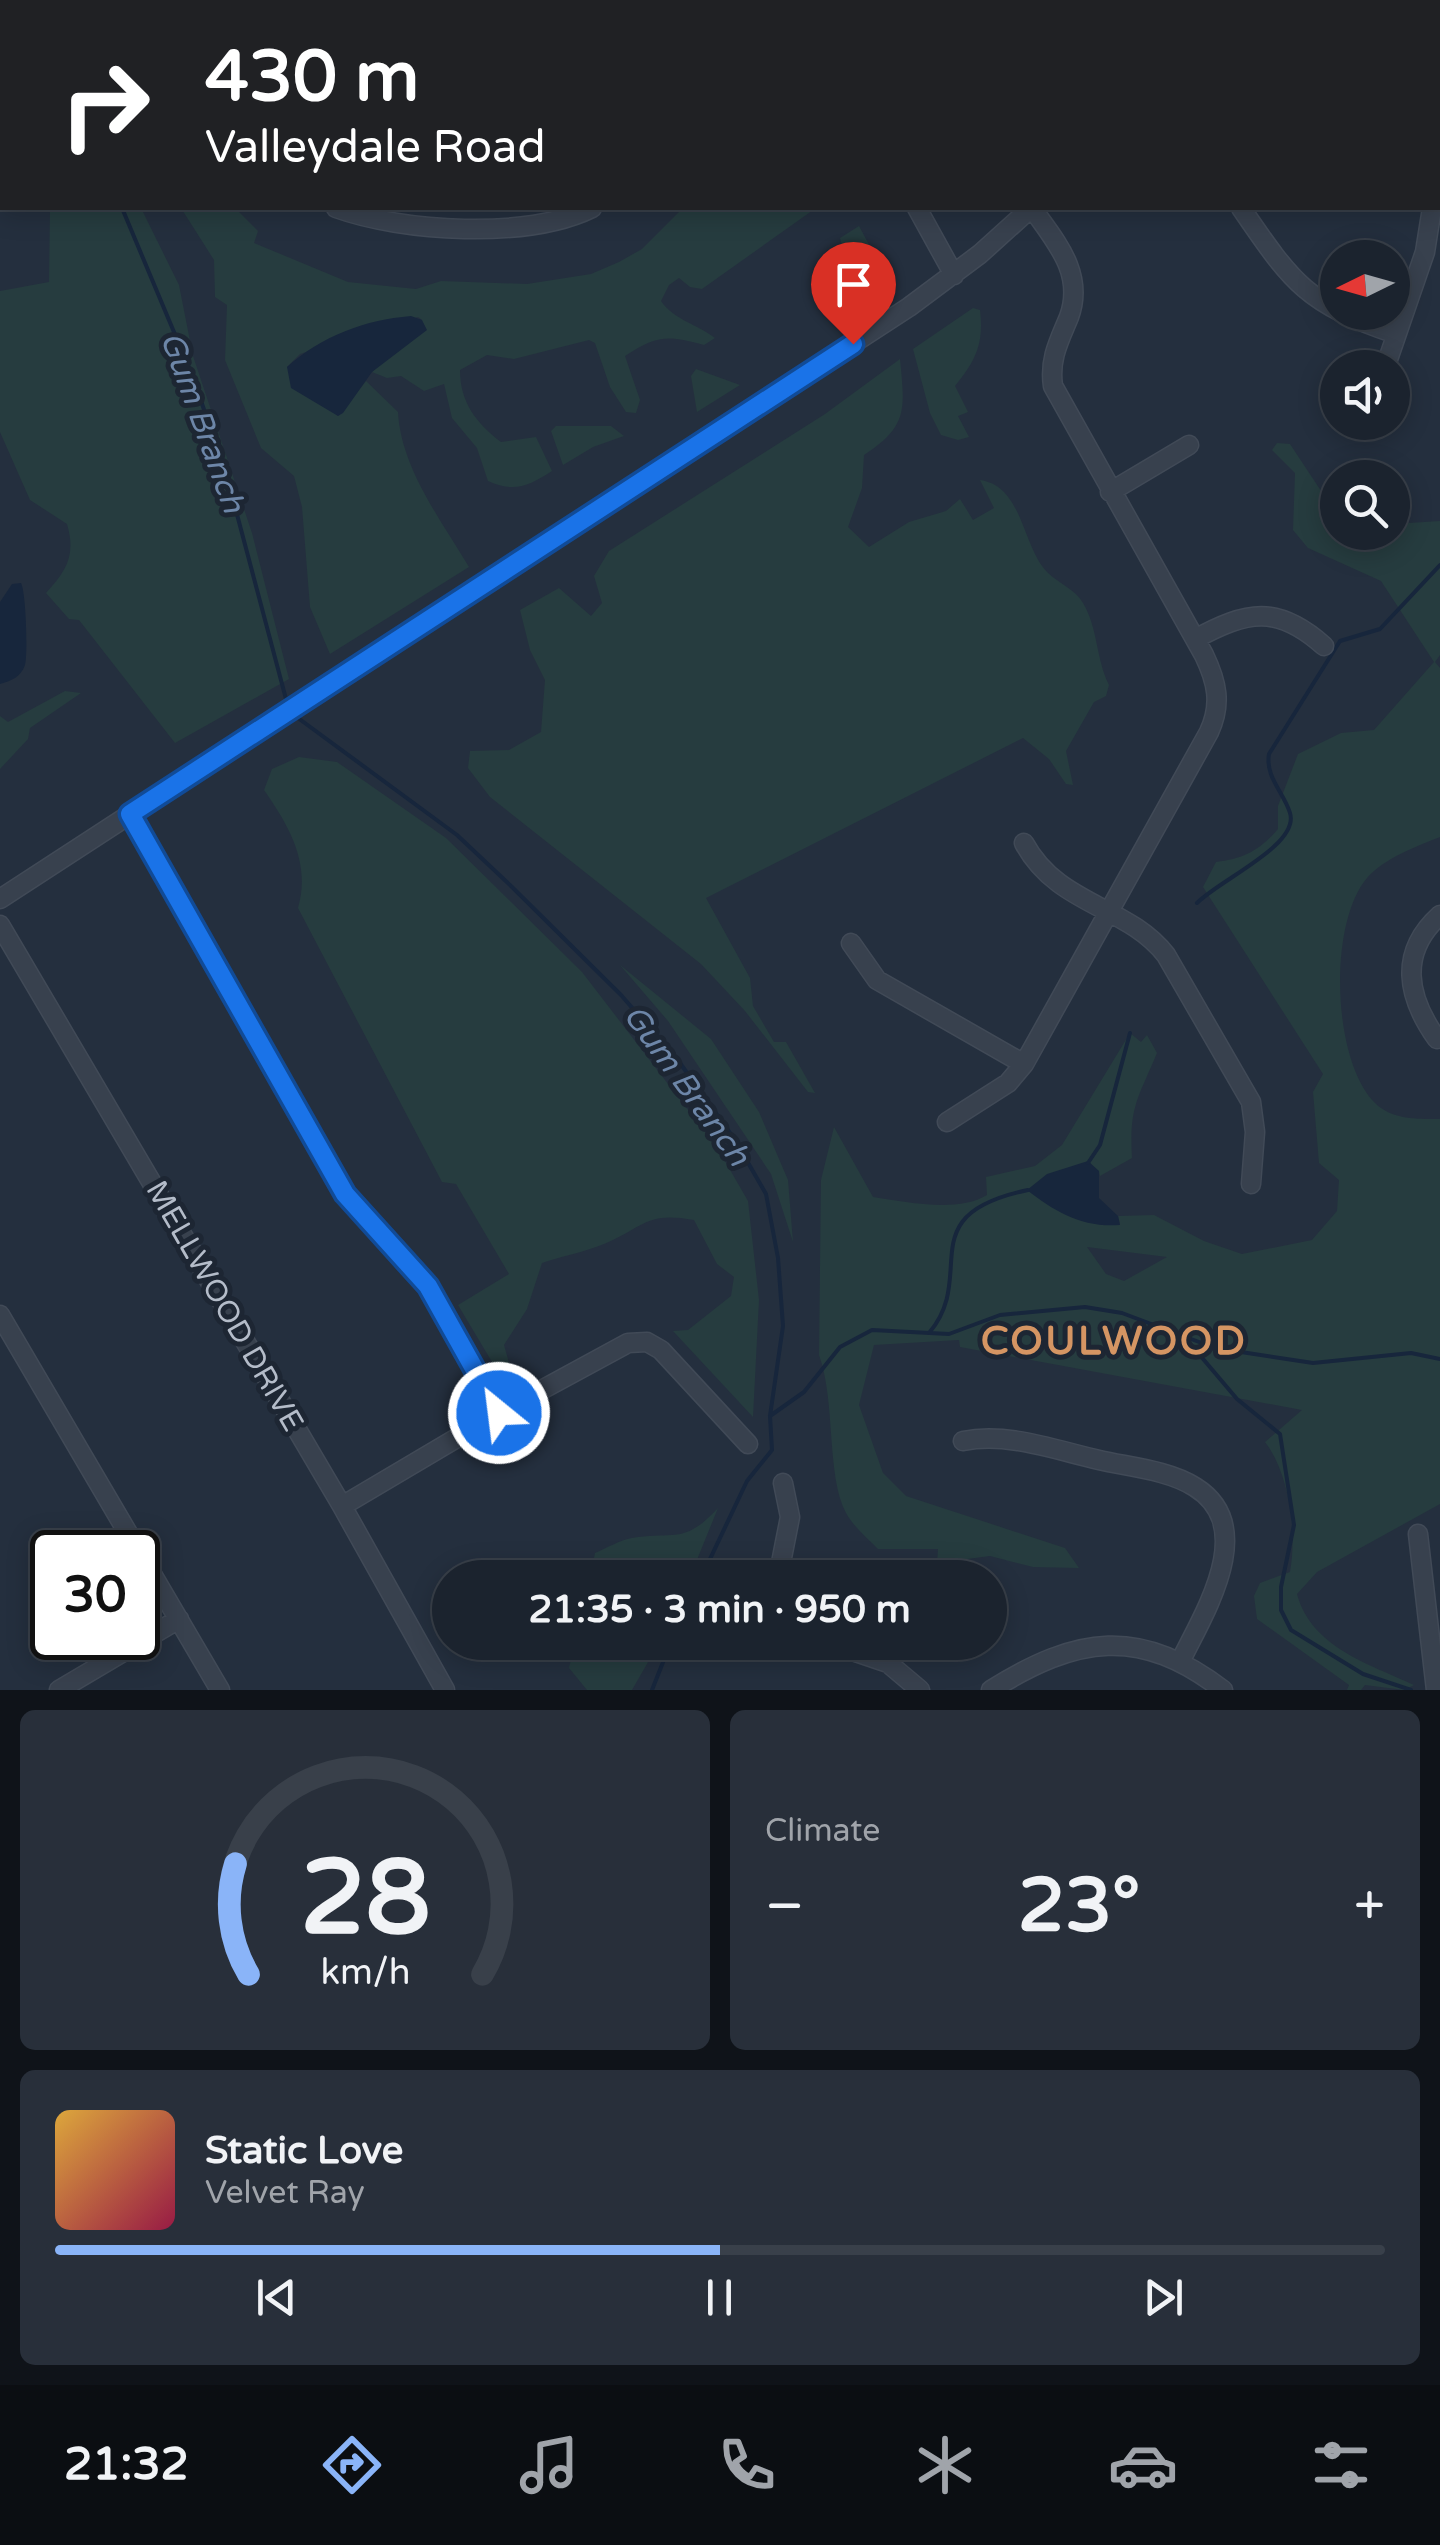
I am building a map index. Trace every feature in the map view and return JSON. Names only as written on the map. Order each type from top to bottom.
[{"type":"street","points":[[344,210],[399,224],[498,227],[555,222],[587,210]]},
{"type":"street","points":[[918,210],[954,275]]},
{"type":"street","points":[[0,899],[954,275],[1029,210]]},
{"type":"street","points":[[947,1122],[992,1095],[1024,1064],[1216,716],[1216,684],[1195,639],[1053,386],[1052,362],[1070,314],[1072,275],[1063,252],[1032,210]]},
{"type":"street","points":[[1242,210],[1282,268],[1312,298],[1334,312],[1396,334]]},
{"type":"street","points":[[1390,350],[1425,252],[1435,210]]},
{"type":"street","points":[[1110,492],[1189,445]]},
{"type":"street","points":[[1195,639],[1226,622],[1258,614],[1302,628],[1324,646]]},
{"type":"street","points":[[130,814],[345,1194],[428,1286],[499,1413]]},
{"type":"street","points":[[1024,843],[1047,877],[1159,946],[1245,1089],[1254,1116],[1251,1184]]},
{"type":"street","points":[[1436,1039],[1423,1019],[1410,983],[1414,950],[1440,916]]},
{"type":"street","name":"MELLWOOD DRIVE","points":[[0,925],[342,1506],[445,1690]]},
{"type":"street","points":[[852,943],[877,980],[1024,1064]]},
{"type":"street","points":[[0,1315],[220,1690]]},
{"type":"street","points":[[342,1506],[618,1346],[647,1342],[680,1368],[748,1444]]},
{"type":"street","points":[[963,1440],[1011,1440],[1170,1477],[1206,1496],[1220,1522],[1223,1566],[1182,1660]]},
{"type":"street","points":[[782,1560],[790,1517],[783,1484]]},
{"type":"street","points":[[1418,1534],[1436,1690]]},
{"type":"street","points":[[59,1690],[179,1620]]},
{"type":"street","points":[[991,1690],[1044,1664],[1101,1644],[1147,1647],[1182,1660],[1223,1690]]},
{"type":"street","points":[[882,1660],[920,1690]]},
{"type":"green space","points":[[50,210],[142,210],[179,285],[193,356],[252,533],[289,679],[175,743],[79,620],[69,619],[46,593],[68,562],[67,524],[30,500],[0,432],[0,291],[49,282]]},
{"type":"green space","points":[[182,210],[237,210],[258,231],[254,243],[348,282],[416,289],[441,281],[527,284],[591,274],[642,249],[681,210],[813,210],[702,289],[690,287],[679,278],[669,285],[661,301],[666,307],[715,338],[704,345],[663,339],[625,356],[640,400],[636,413],[626,412],[610,387],[595,343],[589,340],[514,359],[487,355],[460,370],[466,402],[492,435],[501,442],[536,437],[552,471],[521,486],[506,487],[488,481],[477,448],[452,418],[444,384],[424,391],[401,376],[387,378],[372,372],[422,320],[418,317],[300,354],[287,367],[338,416],[366,381],[398,412],[414,473],[469,567],[330,654],[310,607],[302,507],[294,476],[261,448],[225,360],[227,305],[215,297],[214,260]]},
{"type":"green space","points":[[859,226],[887,278],[873,275],[860,258],[842,246],[840,238]]},
{"type":"green space","points":[[973,308],[980,310],[981,333],[973,359],[955,386],[968,412],[958,416],[969,437],[958,440],[941,435],[930,413],[913,349]]},
{"type":"green space","points":[[900,359],[900,415],[889,435],[864,455],[862,488],[848,527],[869,547],[909,522],[946,511],[960,499],[973,520],[994,508],[980,480],[994,485],[1014,505],[1047,572],[1083,603],[1109,685],[1106,696],[1094,702],[1066,751],[1073,785],[1066,784],[1049,759],[1023,738],[706,898],[750,978],[753,1006],[774,1042],[786,1042],[815,1093],[808,1092],[745,1011],[701,964],[490,797],[468,768],[470,751],[509,750],[541,732],[545,680],[530,650],[520,610],[559,588],[591,616],[602,603],[594,576],[609,551],[825,414]]},
{"type":"green space","points":[[696,369],[740,385],[697,412],[691,376]]},
{"type":"green space","points":[[556,426],[611,426],[624,436],[593,447],[563,465],[551,431]]},
{"type":"green space","points":[[1277,443],[1290,444],[1320,489],[1320,550],[1410,550],[1410,523],[1440,521],[1440,655],[1435,662],[1440,668],[1440,837],[1391,859],[1367,878],[1354,899],[1346,927],[1340,992],[1350,1056],[1375,1103],[1397,1116],[1440,1119],[1440,1504],[1317,1572],[1297,1594],[1304,1612],[1328,1641],[1414,1685],[1404,1690],[1365,1685],[1361,1690],[1347,1690],[1349,1685],[1257,1619],[1254,1596],[1260,1583],[1290,1572],[1292,1557],[1286,1487],[1265,1442],[1302,1410],[960,1347],[959,1340],[874,1345],[859,1405],[883,1473],[906,1496],[1065,1548],[1079,1568],[1033,1567],[990,1556],[937,1560],[938,1549],[878,1549],[846,1513],[836,1479],[828,1394],[819,1355],[821,1180],[834,1127],[873,1197],[932,1205],[975,1200],[987,1195],[986,1177],[1035,1166],[1062,1145],[1130,1033],[1141,1042],[1147,1035],[1157,1053],[1134,1114],[1132,1158],[1100,1176],[1099,1171],[1079,1165],[1051,1174],[1120,1224],[1118,1216],[1154,1215],[1204,1241],[1242,1254],[1312,1240],[1337,1211],[1339,1180],[1319,1163],[1313,1092],[1323,1074],[1203,887],[1216,862],[1251,852],[1278,829],[1278,806],[1298,754],[1341,733],[1374,730],[1434,662],[1381,581],[1308,548],[1293,530],[1295,473],[1272,450]],"holes":[[[1087,1247],[1167,1257],[1124,1281],[1106,1274]]]},
{"type":"green space","points":[[65,691],[81,693],[30,728],[28,739],[0,769],[0,716],[8,722]]},
{"type":"green space","points":[[299,757],[337,762],[446,838],[582,972],[718,1149],[748,1201],[759,1300],[753,1417],[673,1331],[688,1330],[731,1296],[734,1277],[717,1264],[694,1220],[655,1219],[604,1244],[542,1263],[527,1309],[504,1345],[511,1370],[504,1382],[458,1305],[509,1274],[456,1184],[442,1182],[298,908],[300,860],[282,817],[264,790],[272,769]]},
{"type":"green space","points":[[620,965],[711,1039],[759,1112],[788,1180],[793,1242],[771,1174],[668,1021]]},
{"type":"green space","points":[[718,1508],[697,1560],[594,1560],[595,1553],[627,1539],[687,1532]]},
{"type":"green space","points":[[571,1660],[649,1660],[632,1690],[587,1690],[569,1668]]},
{"type":"water","points":[[411,316],[422,320],[427,330],[372,372],[338,416],[291,388],[287,367],[329,338],[377,321]]},
{"type":"water","points":[[21,583],[25,665],[15,678],[0,684],[0,602],[12,584]]},
{"type":"water","points":[[1088,1161],[1099,1171],[1099,1198],[1118,1216],[1120,1225],[1094,1224],[1070,1217],[1027,1190],[1047,1174]]},
{"type":"waterway","name":"Gum Branch","points":[[123,210],[192,375],[226,473],[286,699]]},
{"type":"waterway","points":[[1197,903],[1271,849],[1290,825],[1290,813],[1272,778],[1269,754],[1340,641],[1380,629],[1440,565]]},
{"type":"waterway","name":"Gum Branch","points":[[298,718],[457,835],[621,995],[680,1063],[735,1140],[766,1194],[778,1258],[783,1326],[770,1416],[772,1450],[747,1481],[710,1560]]},
{"type":"waterway","points":[[1088,1163],[1100,1145],[1130,1033]]},
{"type":"waterway","points":[[929,1333],[943,1311],[957,1231],[969,1215],[991,1201],[1028,1190]]},
{"type":"waterway","points":[[770,1416],[804,1392],[840,1347],[872,1330],[949,1334],[1000,1315],[1085,1307],[1122,1313],[1215,1348],[1313,1363],[1411,1353],[1440,1359]]},
{"type":"waterway","points":[[1187,1340],[1237,1399],[1280,1434],[1294,1525],[1281,1587],[1281,1610],[1291,1630],[1363,1674],[1411,1690]]},
{"type":"waterway","name":"Gum Branch","points":[[652,1690],[664,1660]]},
{"type":"district","name":"COULWOOD","points":[[1114,1340]]},
{"type":"route","points":[[499,1413],[428,1286],[345,1194],[130,814],[853,344]]}]
